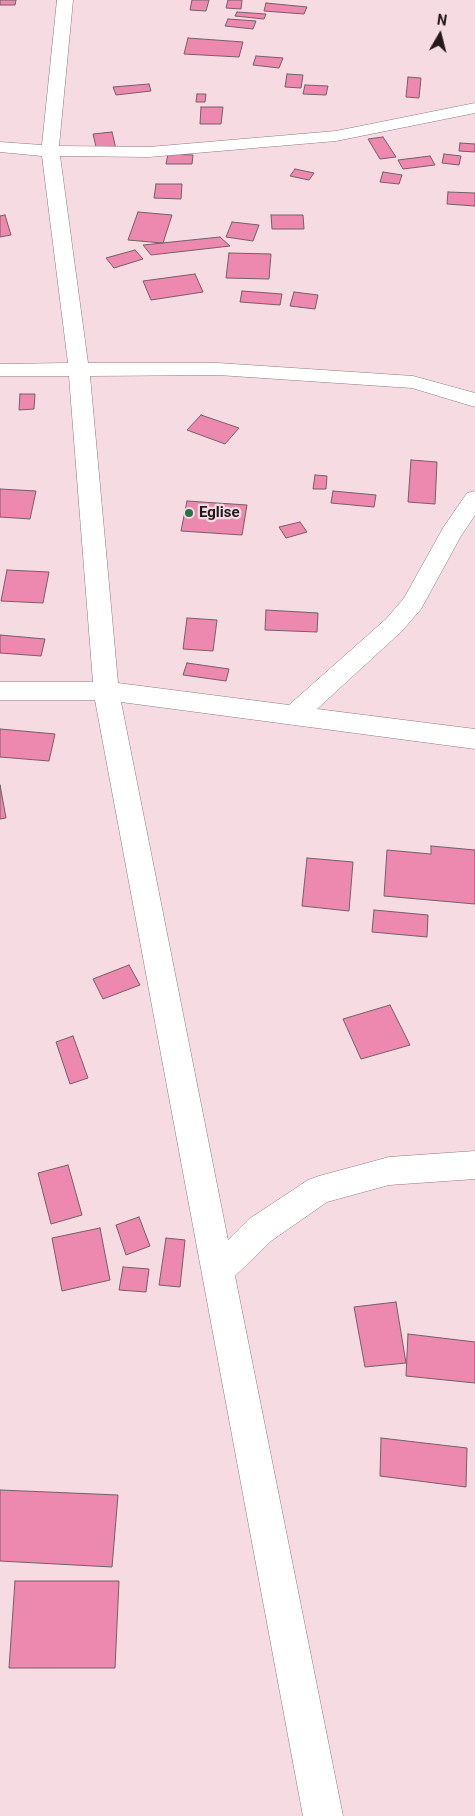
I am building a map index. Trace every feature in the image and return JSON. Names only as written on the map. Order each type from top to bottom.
[{"type":"street","points":[[64,0],[50,150],[79,371],[106,691],[323,1816]]},
{"type":"street","points":[[0,147],[148,152],[336,136],[475,108]]},
{"type":"street","points":[[0,370],[218,369],[413,382],[475,400]]},
{"type":"street","points":[[293,716],[394,625],[413,603],[451,533],[475,498]]},
{"type":"street","points":[[0,691],[106,691],[475,739]]},
{"type":"street","points":[[218,1271],[260,1230],[319,1190],[389,1171],[475,1165]]},
{"type":"building","points":[[0,0],[16,0],[15,5],[0,5]]},
{"type":"building","points":[[192,0],[209,0],[206,11],[190,10]]},
{"type":"building","points":[[228,0],[242,0],[241,9],[226,8]]},
{"type":"building","points":[[266,3],[307,7],[304,14],[264,11]]},
{"type":"building","points":[[237,12],[266,14],[264,19],[235,16]]},
{"type":"building","points":[[228,19],[256,21],[253,29],[225,26]]},
{"type":"building","points":[[188,38],[243,42],[239,57],[184,54]]},
{"type":"building","points":[[256,56],[283,58],[279,68],[253,65]]},
{"type":"building","points":[[287,74],[303,75],[301,88],[285,87]]},
{"type":"building","points":[[408,77],[421,78],[419,98],[406,97]]},
{"type":"building","points":[[149,84],[151,91],[116,95],[113,87]]},
{"type":"building","points":[[305,85],[328,86],[326,95],[303,94]]},
{"type":"building","points":[[197,94],[206,94],[205,102],[196,102]]},
{"type":"building","points":[[201,107],[223,107],[221,124],[200,124]]},
{"type":"building","points":[[112,132],[116,149],[97,151],[93,134]]},
{"type":"building","points":[[383,137],[396,157],[380,159],[368,139]]},
{"type":"building","points":[[460,143],[475,144],[475,152],[459,151]]},
{"type":"building","points":[[168,154],[193,155],[192,164],[166,164]]},
{"type":"building","points":[[444,154],[461,156],[459,165],[442,163]]},
{"type":"building","points":[[430,156],[435,165],[403,169],[398,160]]},
{"type":"building","points":[[295,169],[314,173],[309,180],[290,176]]},
{"type":"building","points":[[383,172],[402,175],[399,184],[380,182]]},
{"type":"building","points":[[156,184],[182,184],[181,199],[154,198]]},
{"type":"building","points":[[448,192],[475,193],[475,206],[447,204]]},
{"type":"building","points":[[138,212],[172,215],[163,243],[128,240]]},
{"type":"building","points":[[5,215],[11,235],[0,237],[0,216]]},
{"type":"building","points":[[271,215],[303,215],[304,229],[272,229]]},
{"type":"building","points":[[232,222],[259,225],[253,241],[226,237]]},
{"type":"building","points":[[220,237],[230,246],[151,255],[143,245]]},
{"type":"building","points":[[135,250],[143,259],[114,268],[106,258]]},
{"type":"building","points":[[229,253],[271,254],[269,279],[226,278]]},
{"type":"building","points":[[195,274],[203,292],[151,300],[143,281]]},
{"type":"building","points":[[242,291],[282,294],[280,305],[240,302]]},
{"type":"building","points":[[294,292],[318,295],[315,309],[290,306]]},
{"type":"building","points":[[20,394],[35,394],[34,409],[19,410]]},
{"type":"building","points":[[201,415],[239,428],[225,444],[187,430]]},
{"type":"building","points":[[411,460],[437,462],[435,504],[408,502]]},
{"type":"building","points":[[315,475],[327,476],[326,489],[313,489]]},
{"type":"building","points":[[0,489],[36,491],[30,519],[0,517]]},
{"type":"building","points":[[333,491],[376,495],[374,507],[331,503]]},
{"type":"building","points":[[187,501],[247,505],[242,535],[181,531]]},
{"type":"building","points":[[300,522],[307,532],[286,538],[279,527]]},
{"type":"building","points":[[7,570],[49,572],[43,603],[1,601]]},
{"type":"building","points":[[266,610],[318,613],[317,632],[265,630]]},
{"type":"building","points":[[187,618],[217,620],[213,651],[183,649]]},
{"type":"building","points":[[0,635],[45,639],[41,656],[0,653]]},
{"type":"building","points":[[187,663],[229,669],[226,681],[183,675]]},
{"type":"building","points":[[0,729],[55,734],[49,761],[0,757]]},
{"type":"building","points":[[0,785],[6,818],[0,819]]},
{"type":"building","points":[[431,846],[475,850],[475,904],[384,896],[387,850],[431,854]]},
{"type":"building","points":[[307,858],[353,862],[349,911],[302,906]]},
{"type":"building","points":[[374,910],[428,915],[427,937],[372,932]]},
{"type":"building","points":[[129,965],[140,985],[103,999],[93,979]]},
{"type":"building","points":[[390,1005],[410,1045],[361,1059],[343,1019]]},
{"type":"building","points":[[73,1036],[88,1078],[70,1084],[56,1042]]},
{"type":"building","points":[[68,1165],[82,1215],[51,1224],[38,1173]]},
{"type":"building","points":[[139,1217],[150,1246],[126,1255],[116,1225]]},
{"type":"building","points":[[100,1228],[110,1280],[62,1291],[52,1238]]},
{"type":"building","points":[[166,1238],[185,1240],[180,1287],[159,1285]]},
{"type":"building","points":[[123,1267],[149,1269],[146,1292],[119,1290]]},
{"type":"building","points":[[396,1302],[406,1363],[365,1367],[354,1307]]},
{"type":"building","points":[[408,1334],[475,1342],[475,1383],[406,1376]]},
{"type":"building","points":[[381,1438],[467,1448],[466,1487],[380,1476]]},
{"type":"building","points":[[0,1490],[118,1495],[112,1567],[0,1561]]},
{"type":"building","points":[[15,1581],[119,1581],[115,1668],[9,1668]]},
{"type":"place","name":"Eglise","points":[[189,513]]}]
